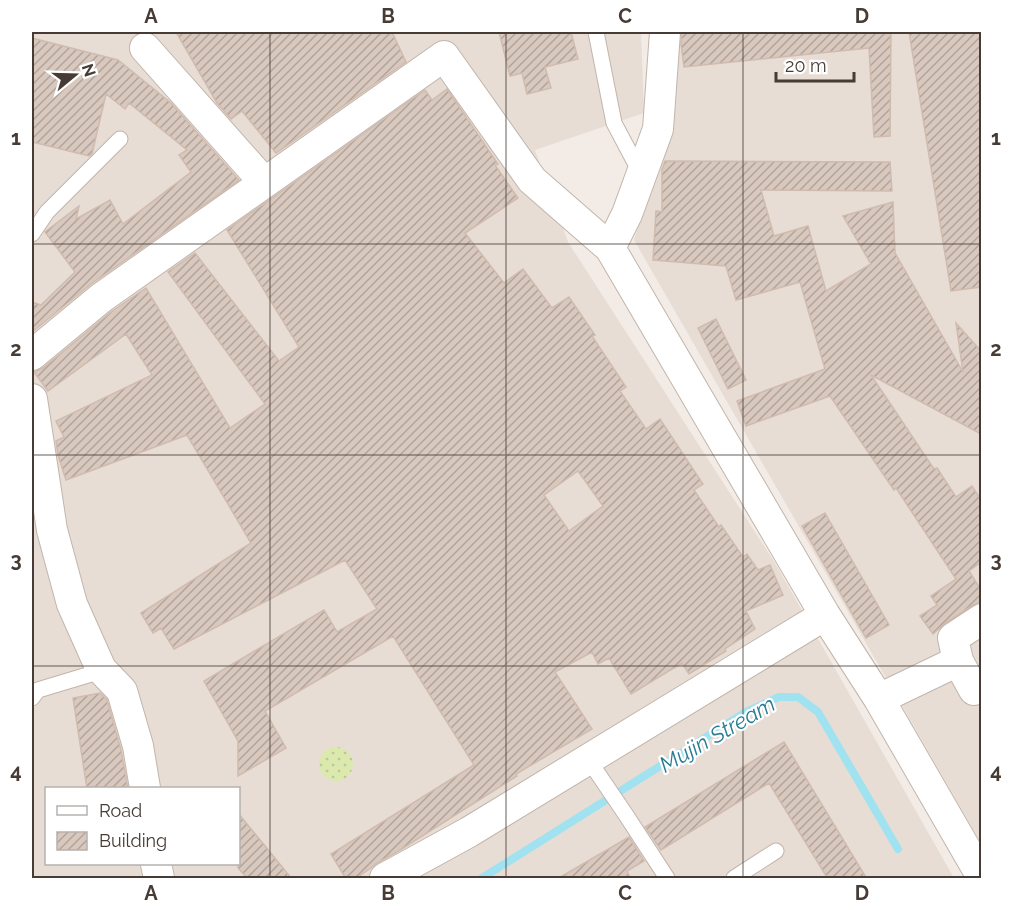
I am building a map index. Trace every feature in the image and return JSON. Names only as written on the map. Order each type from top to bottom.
[{"type":"street","points":[[609,248],[627,214],[658,129],[665,32]]},
{"type":"street","points":[[145,48],[264,182]]},
{"type":"street","points":[[32,355],[101,298],[444,57],[532,180],[609,248],[825,615],[879,699],[981,877]]},
{"type":"street","points":[[32,399],[52,530],[72,604],[101,669],[122,691],[138,746],[145,787]]},
{"type":"street","points":[[385,879],[469,832],[825,615]]},
{"type":"street","points":[[981,619],[952,638],[958,661],[974,690],[981,688]]},
{"type":"street","points":[[879,699],[958,661]]},
{"type":"lane","points":[[596,32],[614,123],[641,174]]},
{"type":"lane","points":[[32,234],[47,212],[120,139]]},
{"type":"lane","points":[[32,698],[38,690],[101,669]]},
{"type":"lane","points":[[588,759],[667,879]]},
{"type":"lane","points":[[735,879],[776,851]]},
{"type":"shaded area","points":[[32,32],[641,32],[644,113],[535,150],[568,242],[775,563],[954,878],[32,878]]},
{"type":"shaded area","points":[[677,32],[981,32],[981,843],[634,240],[676,106]]},
{"type":"green space","points":[[336,747],[348,752],[353,764],[348,776],[336,781],[324,776],[319,764],[324,752]]},
{"type":"building","points":[[176,32],[392,32],[406,62],[276,153],[242,111],[231,119],[217,103]]},
{"type":"building","points":[[499,32],[571,32],[578,59],[545,67],[551,88],[527,94],[522,73],[510,76]]},
{"type":"building","points":[[682,32],[891,32],[890,136],[874,137],[869,48],[684,67]]},
{"type":"building","points":[[909,32],[981,32],[981,287],[951,291]]},
{"type":"building","points":[[32,38],[118,60],[171,103],[239,180],[91,284],[32,332],[32,302],[41,305],[75,272],[45,232],[79,206],[76,219],[110,200],[123,224],[191,172],[179,155],[187,150],[129,103],[125,109],[106,94],[92,154],[89,156],[32,142]]},
{"type":"building","points":[[447,89],[518,198],[465,233],[504,283],[523,269],[552,308],[569,297],[626,387],[620,391],[646,429],[660,419],[703,484],[694,490],[719,527],[721,525],[743,557],[747,554],[758,570],[770,565],[783,595],[746,611],[755,629],[725,649],[726,651],[689,674],[682,663],[631,694],[609,658],[598,664],[592,652],[555,672],[592,729],[516,774],[517,776],[355,879],[346,879],[331,854],[474,765],[393,636],[265,711],[286,748],[238,776],[238,741],[204,681],[324,610],[337,632],[377,609],[345,560],[174,649],[161,628],[153,633],[141,613],[251,543],[187,435],[66,480],[56,441],[64,437],[56,421],[152,375],[126,334],[48,391],[34,372],[43,368],[111,312],[146,288],[230,428],[265,404],[168,272],[195,253],[279,361],[299,347],[227,230],[425,90],[432,100]],"holes":[[[578,471],[603,506],[569,531],[544,495]]]},
{"type":"building","points":[[665,161],[890,162],[892,191],[761,190],[774,236],[808,226],[826,291],[871,264],[843,216],[893,202],[895,253],[963,372],[956,323],[981,351],[981,434],[871,375],[934,469],[937,468],[956,497],[972,486],[981,500],[981,562],[969,571],[981,590],[981,602],[944,624],[933,634],[920,616],[937,605],[931,596],[956,579],[896,488],[894,490],[830,396],[746,426],[737,401],[825,369],[800,282],[736,300],[726,266],[653,260],[656,211],[662,212],[662,169]]},
{"type":"building","points":[[716,319],[746,380],[728,389],[698,328]]},
{"type":"building","points":[[825,513],[889,625],[866,638],[802,526]]},
{"type":"building","points":[[100,693],[107,700],[121,750],[128,787],[87,787],[73,698]]},
{"type":"building","points":[[784,742],[867,879],[828,879],[769,783],[661,850],[645,827]]},
{"type":"building","points":[[240,815],[292,879],[248,879],[238,868],[240,865]]},
{"type":"building","points":[[629,837],[644,861],[627,871],[631,879],[557,879]]},
{"type":"waterway","name":"Mujin Stream","points":[[482,878],[746,712],[779,697],[798,697],[818,712],[898,849]]}]
